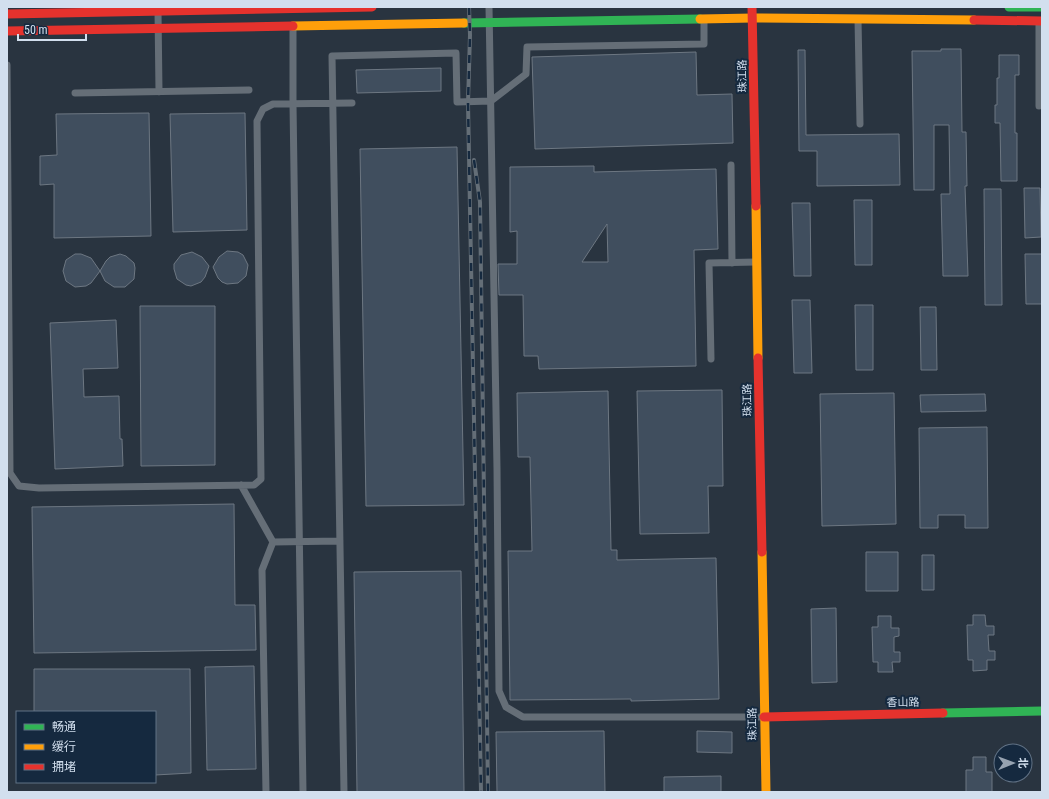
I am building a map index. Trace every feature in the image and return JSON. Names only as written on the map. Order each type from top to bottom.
[{"type":"street","points":[[7,14],[80,10],[158,11],[293,7],[372,7]]},
{"type":"street","points":[[293,7],[293,104],[303,792]]},
{"type":"street","points":[[489,7],[497,460],[499,691],[506,707],[523,717],[764,717]]},
{"type":"street","name":"珠江路","points":[[752,7],[766,792]]},
{"type":"street","points":[[1010,7],[1042,7]]},
{"type":"street","points":[[158,11],[159,92]]},
{"type":"street","points":[[7,31],[753,18],[1041,21],[1039,106]]},
{"type":"street","points":[[344,792],[332,56],[456,53],[457,102],[491,101],[526,74],[527,47],[704,44],[704,19]]},
{"type":"street","points":[[858,19],[860,124]]},
{"type":"street","points":[[7,65],[10,473],[19,486],[39,488],[254,485],[261,479],[257,121],[263,109],[274,104],[352,103]]},
{"type":"street","points":[[75,93],[249,90]]},
{"type":"street","points":[[731,165],[732,262]]},
{"type":"street","points":[[711,359],[709,263],[756,262]]},
{"type":"street","points":[[241,485],[273,542]]},
{"type":"street","points":[[273,542],[340,541]]},
{"type":"street","points":[[266,792],[262,570],[273,542]]},
{"type":"street","name":"香山路","points":[[764,717],[1042,712]]},
{"type":"building","points":[[941,49],[961,49],[962,132],[966,132],[967,186],[965,186],[968,276],[943,276],[941,194],[950,194],[949,125],[934,125],[934,190],[914,190],[912,51],[941,51]]},
{"type":"building","points":[[798,50],[805,50],[806,135],[899,134],[900,185],[817,186],[817,151],[799,151]]},
{"type":"building","points":[[696,52],[697,95],[732,94],[733,143],[535,149],[532,57]]},
{"type":"building","points":[[999,55],[1019,55],[1019,75],[1015,75],[1017,181],[1001,181],[1000,123],[995,123],[997,78],[999,78]]},
{"type":"building","points":[[441,68],[441,91],[357,93],[356,70]]},
{"type":"building","points":[[149,113],[151,236],[54,238],[54,184],[40,185],[40,156],[57,155],[56,114]]},
{"type":"building","points":[[245,113],[247,230],[173,232],[170,114]]},
{"type":"building","points":[[457,147],[464,505],[366,506],[360,149]]},
{"type":"building","points":[[594,166],[594,172],[716,169],[718,249],[694,250],[696,366],[539,369],[538,356],[524,356],[523,295],[499,295],[498,264],[517,264],[517,231],[510,232],[510,167]],"holes":[[[607,224],[608,262],[582,262]]]},
{"type":"building","points":[[1024,188],[1040,188],[1041,237],[1025,238]]},
{"type":"building","points":[[984,189],[1001,189],[1002,305],[985,305]]},
{"type":"building","points":[[854,200],[872,200],[872,265],[855,265]]},
{"type":"building","points":[[792,203],[810,203],[811,276],[794,276]]},
{"type":"building","points":[[227,251],[238,252],[243,255],[248,265],[246,276],[238,283],[227,284],[222,282],[218,278],[213,267],[219,257]]},
{"type":"building","points":[[192,252],[202,257],[209,266],[205,277],[201,282],[191,286],[186,285],[177,279],[174,264],[181,255]]},
{"type":"building","points":[[75,254],[81,254],[91,258],[100,271],[91,283],[86,286],[75,287],[66,281],[63,271],[66,260]]},
{"type":"building","points":[[120,254],[126,256],[134,263],[135,268],[134,279],[125,287],[114,287],[105,281],[100,271],[110,257]]},
{"type":"building","points":[[1025,254],[1042,254],[1042,304],[1026,304]]},
{"type":"building","points":[[792,300],[810,300],[812,373],[794,373]]},
{"type":"building","points":[[855,305],[873,305],[873,370],[856,370]]},
{"type":"building","points":[[140,306],[215,306],[215,465],[141,466]]},
{"type":"building","points":[[920,307],[936,307],[937,370],[921,370]]},
{"type":"building","points":[[116,320],[118,368],[83,369],[84,397],[119,396],[120,439],[122,439],[123,466],[55,469],[50,323]]},
{"type":"building","points":[[722,390],[723,486],[708,486],[709,533],[640,534],[637,391]]},
{"type":"building","points":[[608,391],[611,550],[617,550],[617,560],[716,558],[719,699],[631,701],[631,699],[510,700],[508,551],[532,551],[530,457],[518,457],[517,393]]},
{"type":"building","points":[[894,393],[896,524],[822,526],[820,394]]},
{"type":"building","points":[[985,394],[986,411],[921,412],[920,395]]},
{"type":"building","points":[[987,427],[988,528],[965,528],[965,515],[938,515],[938,528],[920,528],[919,428]]},
{"type":"building","points":[[234,504],[235,605],[255,605],[256,650],[34,653],[32,507]]},
{"type":"building","points":[[866,552],[898,552],[898,591],[866,591]]},
{"type":"building","points":[[922,555],[934,555],[934,590],[922,590]]},
{"type":"building","points":[[461,571],[464,792],[357,792],[354,572]]},
{"type":"building","points":[[836,608],[837,682],[812,683],[811,609]]},
{"type":"building","points":[[973,615],[985,615],[986,626],[994,626],[994,635],[988,635],[989,651],[995,651],[995,660],[987,660],[987,670],[973,671],[973,660],[968,660],[967,625],[973,625]]},
{"type":"building","points":[[878,616],[891,616],[891,628],[899,628],[899,636],[894,637],[894,652],[900,652],[900,662],[892,662],[893,672],[878,672],[878,662],[873,662],[872,627],[878,627]]},
{"type":"building","points":[[254,666],[256,769],[207,770],[205,667]]},
{"type":"building","points":[[34,669],[190,669],[191,773],[156,775],[156,711],[34,711]]},
{"type":"building","points":[[604,731],[605,792],[497,792],[496,732]]},
{"type":"building","points":[[697,731],[732,732],[732,753],[697,752]]},
{"type":"building","points":[[973,757],[986,757],[986,772],[992,772],[992,792],[966,792],[966,770],[973,770]]},
{"type":"building","points":[[721,776],[721,792],[664,792],[664,777]]},
{"type":"railway","points":[[469,7],[470,35],[468,103],[481,792]]},
{"type":"railway","points":[[474,160],[480,202],[488,792]]},
{"type":"traffic: fast","points":[[1009,7],[1042,7]]},
{"type":"traffic: fast","points":[[464,23],[700,19]]},
{"type":"traffic: fast","points":[[943,713],[1042,711]]},
{"type":"traffic: slow","points":[[700,19],[974,20]]},
{"type":"traffic: slow","points":[[293,26],[464,23]]},
{"type":"traffic: slow","points":[[756,206],[758,358]]},
{"type":"traffic: slow","points":[[762,552],[766,792]]},
{"type":"traffic: jam","points":[[7,14],[372,7]]},
{"type":"traffic: jam","points":[[752,7],[756,206]]},
{"type":"traffic: jam","points":[[974,20],[1042,21]]},
{"type":"traffic: jam","points":[[7,31],[293,26]]},
{"type":"traffic: jam","points":[[758,358],[762,552]]},
{"type":"traffic: jam","points":[[764,717],[943,713]]}]
